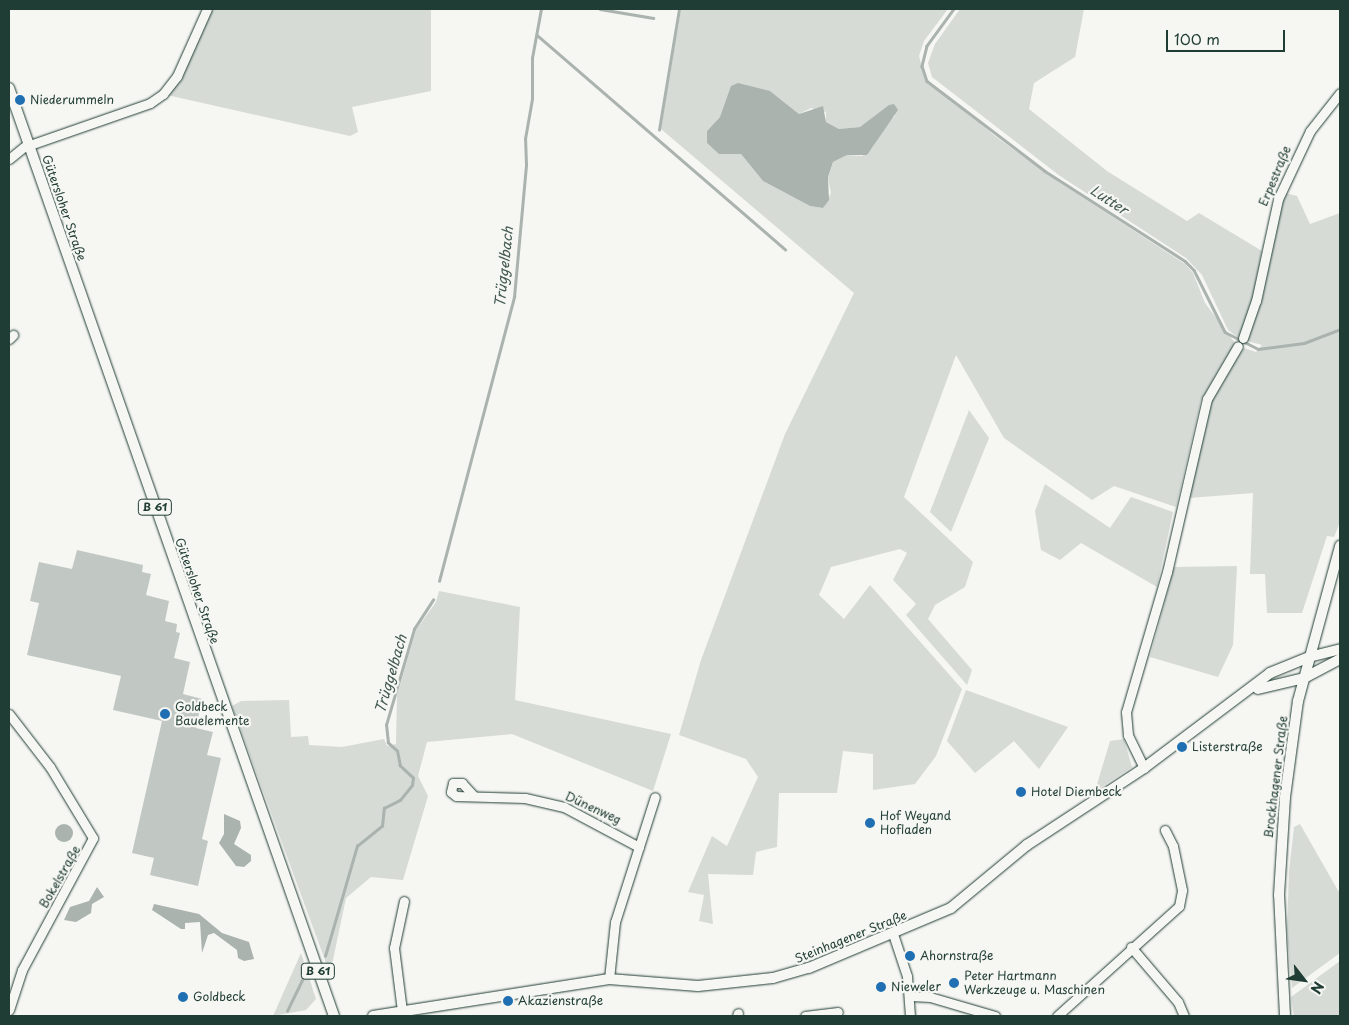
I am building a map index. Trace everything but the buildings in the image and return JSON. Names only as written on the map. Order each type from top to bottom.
[{"type":"main road","name":"Gütersloher Straße","points":[[9,88],[334,1016]]},
{"type":"main road","name":"Brockhagener Straße","points":[[1285,1016],[1280,925],[1281,848],[1291,746],[1309,656],[1340,546]]},
{"type":"main road","name":"Steinhagener Straße","points":[[373,1016],[609,979],[692,986],[773,978],[809,968],[892,934],[960,902],[1027,845],[1144,768],[1241,697],[1270,673],[1309,656],[1340,649]]},
{"type":"main road","name":"Steinhagener Straße","points":[[1241,697],[1268,684],[1304,678],[1340,659]]},
{"type":"street","points":[[9,159],[29,145],[150,103],[163,94],[177,76],[207,9]]},
{"type":"street","name":"Erpestraße","points":[[1144,768],[1128,735],[1126,712],[1168,572],[1207,400],[1241,342],[1256,301],[1278,199],[1310,130],[1340,93]]},
{"type":"street","name":"Bokelstraße","points":[[9,714],[50,767],[93,838],[22,970],[9,1010]]},
{"type":"street","name":"Dünenweg","points":[[473,795],[525,798],[558,806],[640,847]]},
{"type":"street","points":[[609,979],[613,930],[655,797]]},
{"type":"street","points":[[1057,1016],[1131,947],[1175,910],[1182,896],[1173,846],[1165,830]]},
{"type":"street","points":[[402,1011],[394,948],[404,901]]},
{"type":"street","points":[[892,934],[910,996],[910,1016]]},
{"type":"street","points":[[1131,947],[1178,1002],[1184,1016]]},
{"type":"street","points":[[910,996],[930,997],[995,1016]]},
{"type":"street","points":[[809,1016],[838,1012]]},
{"type":"shaded area","points":[[210,9],[431,9],[431,91],[352,107],[358,132],[350,136],[167,95]]},
{"type":"shaded area","points":[[681,9],[948,9],[924,41],[919,56],[926,83],[946,95],[995,136],[1059,182],[1185,264],[1193,273],[1205,303],[1235,343],[1201,400],[1176,507],[1114,486],[1092,500],[1004,438],[956,355],[904,497],[973,562],[965,587],[935,605],[928,619],[972,670],[967,685],[906,615],[916,604],[893,580],[907,553],[900,549],[831,567],[819,595],[844,619],[870,585],[962,689],[936,756],[915,784],[873,790],[873,754],[843,751],[837,793],[779,793],[777,847],[756,852],[753,875],[708,874],[713,924],[699,921],[704,895],[688,892],[712,836],[727,846],[758,777],[746,759],[679,735],[701,660],[785,434],[854,293],[661,129]],"holes":[[[770,91],[799,114],[811,108],[826,112],[826,122],[839,129],[860,127],[894,104],[895,116],[884,126],[872,148],[862,156],[847,155],[833,162],[828,178],[831,193],[823,208],[810,206],[763,181],[741,154],[719,153],[707,143],[707,131],[720,117]]]},
{"type":"shaded area","points":[[960,9],[1084,9],[1075,57],[1034,83],[1029,109],[1107,171],[1187,221],[1199,213],[1262,251],[1253,300],[1240,339],[1228,330],[1202,275],[1186,258],[1060,176],[932,77],[928,63],[935,44]]},
{"type":"shaded area","points":[[738,83],[770,91],[799,114],[823,106],[826,122],[839,129],[860,127],[889,105],[894,104],[898,110],[867,155],[847,155],[833,162],[828,177],[829,200],[823,208],[810,206],[763,181],[741,154],[719,154],[707,143],[707,131],[720,117],[731,86]]},
{"type":"shaded area","points":[[1285,193],[1297,196],[1310,224],[1340,213],[1340,522],[1334,537],[1327,536],[1302,613],[1267,613],[1265,574],[1250,574],[1253,493],[1189,498],[1210,399],[1244,348],[1256,352],[1262,345],[1247,341],[1260,302],[1277,210]]},
{"type":"shaded area","points":[[969,410],[989,438],[951,532],[930,512]]},
{"type":"shaded area","points":[[1045,484],[1110,528],[1131,497],[1173,512],[1157,587],[1081,543],[1060,560],[1041,550],[1035,511]]},
{"type":"shaded area","points":[[1237,566],[1233,645],[1218,677],[1150,657],[1174,567]]},
{"type":"shaded area","points":[[439,591],[520,607],[515,700],[671,734],[653,791],[512,734],[427,742],[418,776],[428,796],[403,880],[371,877],[346,898],[330,974],[232,706],[241,701],[289,700],[291,737],[308,736],[309,745],[342,747],[384,739],[387,746],[396,744],[397,696],[416,630],[436,602]]},
{"type":"shaded area","points":[[966,690],[1068,727],[1039,769],[1014,741],[975,773],[947,741]]},
{"type":"shaded area","points":[[1124,739],[1132,767],[1095,791],[1110,741]]},
{"type":"shaded area","points":[[224,814],[240,821],[241,828],[234,844],[251,855],[251,861],[244,867],[236,866],[219,843],[224,834]]},
{"type":"shaded area","points":[[64,824],[70,827],[73,833],[70,839],[64,842],[58,839],[55,833],[58,827]]},
{"type":"shaded area","points":[[1300,824],[1340,894],[1340,953],[1292,988],[1287,931],[1289,871],[1294,827]]},
{"type":"shaded area","points":[[97,887],[104,897],[92,904],[91,913],[76,922],[64,920],[70,907],[89,901]]},
{"type":"shaded area","points":[[154,904],[199,914],[222,933],[249,942],[254,959],[244,961],[238,958],[237,950],[214,933],[208,935],[202,953],[200,922],[185,923],[185,929],[181,929],[152,910]]},
{"type":"shaded area","points":[[301,953],[316,999],[306,1010],[273,1016]]},
{"type":"shaded area","points":[[1340,961],[1340,1016],[1294,1016],[1291,997]]},
{"type":"waterway","name":"Trüggelbach","points":[[439,581],[514,297],[526,165],[525,139],[532,99],[532,58],[541,9]]},
{"type":"waterway","points":[[600,9],[653,18]]},
{"type":"waterway","points":[[659,130],[679,9]]},
{"type":"waterway","name":"Lutter","points":[[954,9],[927,46],[922,66],[927,81],[1045,171],[1185,261],[1194,270],[1225,332],[1258,349],[1304,343],[1340,329]]},
{"type":"waterway","points":[[537,35],[785,249]]},
{"type":"waterway","name":"Trüggelbach","points":[[325,956],[357,846],[382,826],[384,808],[400,800],[412,785],[413,778],[400,766],[397,751],[388,743],[386,725],[414,629],[433,600]]},
{"type":"waterway","name":"Trüggelbach","points":[[287,1011],[305,974]]},
{"type":"place","name":"Niederummeln","points":[[20,100]]},
{"type":"place","name":"Goldbeck Bauelemente","points":[[165,714]]},
{"type":"place","name":"Listerstraße","points":[[1182,747]]},
{"type":"place","name":"Hotel Diembeck","points":[[1021,792]]},
{"type":"place","name":"Hof Weyand Hofladen","points":[[870,823]]},
{"type":"place","name":"Ahornstraße","points":[[910,956]]},
{"type":"place","name":"Peter Hartmann Werkzeuge u. Maschinen","points":[[954,983]]},
{"type":"place","name":"Nieweler","points":[[881,987]]},
{"type":"place","name":"Goldbeck","points":[[183,997]]},
{"type":"place","name":"Akazienstraße","points":[[508,1001]]}]
